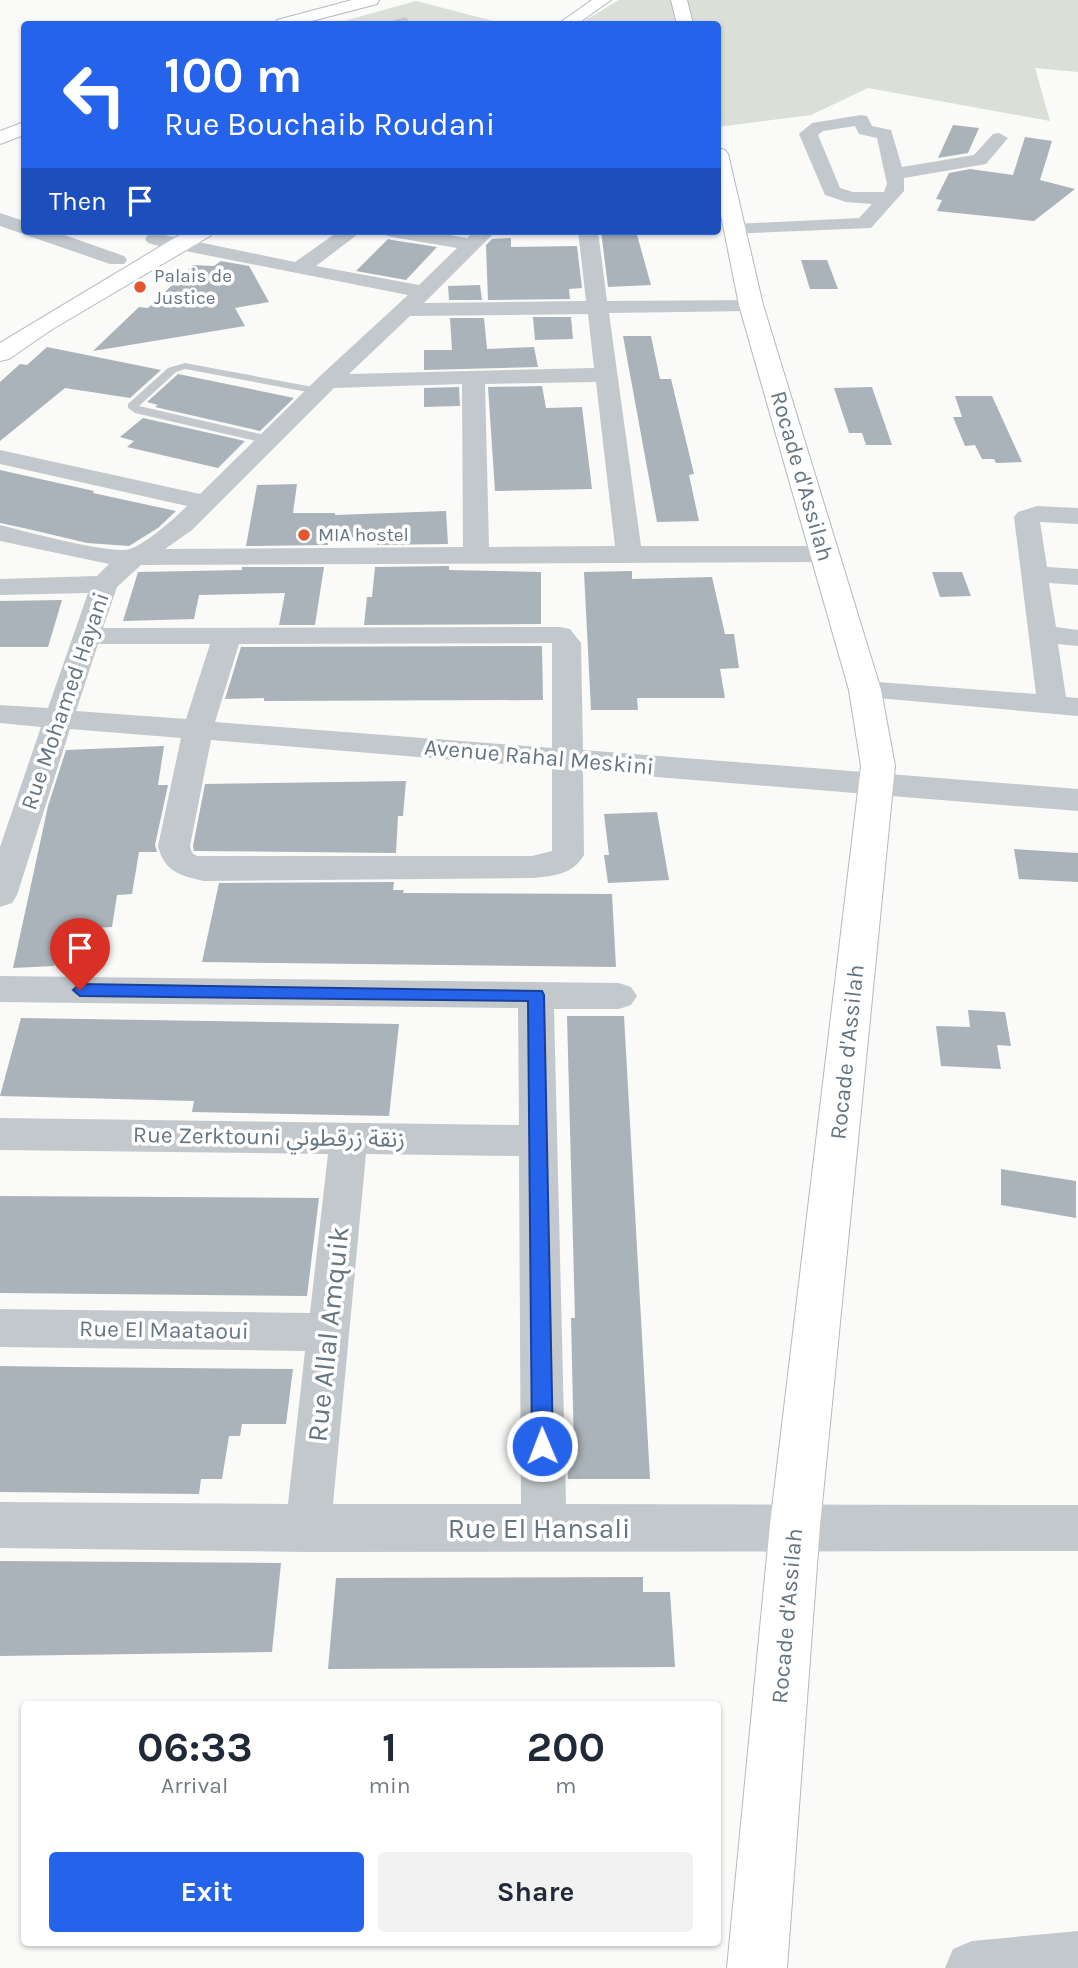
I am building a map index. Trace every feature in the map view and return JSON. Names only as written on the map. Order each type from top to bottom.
[{"type":"street","points":[[281,21],[347,0]]},
{"type":"street","points":[[283,21],[371,0]]},
{"type":"street","points":[[554,21],[583,0]]},
{"type":"street","points":[[571,21],[603,0]]},
{"type":"street","points":[[679,0],[684,21]]},
{"type":"street","points":[[0,128],[21,119]]},
{"type":"street","points":[[734,230],[863,224],[890,197],[896,188],[886,136],[865,130],[862,121],[818,127],[808,134],[832,191],[846,197],[890,197]]},
{"type":"street","points":[[0,138],[21,129]]},
{"type":"street","points":[[894,174],[980,160],[999,138]]},
{"type":"street","name":"Rocade d'Assilah","points":[[721,175],[751,305],[865,690],[877,747],[877,784],[795,1525],[758,1968]]},
{"type":"street","points":[[0,219],[21,227]]},
{"type":"street","points":[[45,235],[117,260]]},
{"type":"street","points":[[299,269],[346,235]]},
{"type":"street","points":[[442,235],[479,238]]},
{"type":"street","points":[[588,235],[604,375],[629,554]]},
{"type":"street","points":[[0,354],[168,238]]},
{"type":"street","points":[[12,320],[117,260],[168,238],[299,269],[424,292]]},
{"type":"street","name":"Rue Mohamed Hayani","points":[[0,895],[104,584],[132,558],[173,534],[479,238]]},
{"type":"street","points":[[405,310],[751,305]]},
{"type":"street","points":[[323,386],[473,377],[604,375]]},
{"type":"street","points":[[473,377],[476,554]]},
{"type":"street","points":[[0,457],[206,503]]},
{"type":"street","points":[[865,690],[1065,706],[1044,634],[1027,517],[1037,514],[1078,516]]},
{"type":"street","points":[[0,533],[107,557],[132,558],[825,554]]},
{"type":"street","points":[[1036,574],[1078,577]]},
{"type":"street","points":[[0,587],[104,584]]},
{"type":"street","points":[[1044,634],[1078,638]]},
{"type":"street","points":[[86,636],[559,635],[568,643],[568,855],[564,861],[551,866],[204,869],[186,866],[177,859],[174,846],[198,730],[227,636]]},
{"type":"street","name":"Avenue Rahal Meskini","points":[[0,714],[1078,800]]},
{"type":"street","points":[[0,989],[618,996]]},
{"type":"street","points":[[536,995],[544,1529]]},
{"type":"street","name":"Rue Zerktouni زنقة زرقطوني","points":[[0,1134],[538,1141]]},
{"type":"street","name":"Rue Allal Amquik","points":[[308,1529],[349,1138]]},
{"type":"street","name":"Rue El Maataoui","points":[[0,1328],[327,1332]]},
{"type":"street","name":"Rue El Hansali","points":[[0,1525],[308,1529],[795,1525],[1078,1528]]},
{"type":"street","points":[[972,1968],[1078,1958]]},
{"type":"lane","points":[[400,21],[406,19]]},
{"type":"lane","points":[[270,440],[139,411],[132,406],[172,370],[185,366],[323,386]]},
{"type":"shaded area","points":[[619,0],[1078,0],[1078,72],[1035,68],[1050,121],[868,88],[811,115],[721,127],[721,21],[584,21]]},
{"type":"shaded area","points":[[416,1],[493,21],[344,21]]},
{"type":"building","points":[[953,125],[979,128],[968,153],[938,158]]},
{"type":"building","points":[[1025,137],[1052,141],[1040,180],[1075,189],[1034,221],[937,211],[942,200],[936,199],[949,173],[970,169],[1013,175]]},
{"type":"building","points":[[602,235],[637,235],[651,285],[608,287]]},
{"type":"building","points":[[511,238],[511,247],[577,246],[582,288],[569,289],[570,299],[488,300],[486,245],[492,239]]},
{"type":"building","points":[[388,239],[437,247],[406,280],[356,271]]},
{"type":"building","points":[[801,260],[827,260],[838,289],[810,289]]},
{"type":"building","points":[[221,261],[249,266],[269,302],[235,308],[245,326],[93,351],[139,307],[148,308],[193,265],[214,266]]},
{"type":"building","points":[[480,285],[482,300],[449,300],[448,286]]},
{"type":"building","points":[[533,317],[571,317],[573,339],[535,340]]},
{"type":"building","points":[[450,318],[484,318],[487,349],[534,347],[538,367],[424,370],[424,350],[452,350]]},
{"type":"building","points":[[623,336],[651,336],[660,379],[671,379],[694,474],[689,475],[699,521],[657,522]]},
{"type":"building","points":[[47,347],[161,370],[130,398],[65,388],[0,441],[0,382],[20,364],[27,365]]},
{"type":"building","points":[[178,374],[294,398],[260,431],[155,407],[158,405],[147,402]]},
{"type":"building","points":[[542,386],[546,408],[582,407],[592,489],[495,491],[488,387]]},
{"type":"building","points":[[459,387],[460,406],[424,407],[424,388]]},
{"type":"building","points":[[872,387],[892,445],[866,445],[862,433],[849,433],[834,388]]},
{"type":"building","points":[[955,396],[992,396],[1022,462],[996,463],[994,459],[982,459],[975,445],[965,446],[953,417],[962,417]]},
{"type":"building","points":[[143,418],[245,441],[218,468],[127,447],[134,441],[120,437]]},
{"type":"building","points":[[0,470],[176,511],[158,528],[129,546],[87,543],[0,523]]},
{"type":"building","points":[[297,484],[293,513],[335,515],[446,511],[448,544],[377,545],[378,537],[329,539],[328,545],[246,546],[257,485]]},
{"type":"building","points":[[449,566],[449,570],[541,572],[541,624],[364,625],[367,597],[372,597],[375,567]]},
{"type":"building","points":[[242,567],[324,567],[315,625],[279,625],[285,593],[199,595],[194,619],[123,621],[138,572],[242,570]]},
{"type":"building","points":[[632,571],[632,579],[712,577],[725,634],[734,634],[739,668],[720,669],[725,698],[637,698],[638,710],[591,710],[584,572]]},
{"type":"building","points":[[932,572],[962,572],[971,596],[940,597]]},
{"type":"building","points":[[62,600],[48,647],[0,647],[0,601]]},
{"type":"building","points":[[542,646],[543,700],[225,699],[241,647]]},
{"type":"building","points":[[164,746],[158,785],[168,785],[155,845],[157,852],[139,852],[132,894],[117,895],[112,927],[61,930],[54,966],[13,968],[48,806],[66,750]]},
{"type":"building","points":[[406,781],[403,816],[398,816],[396,853],[194,851],[205,784]]},
{"type":"building","points":[[657,812],[669,880],[608,883],[604,855],[609,855],[604,814]]},
{"type":"building","points":[[1014,849],[1078,853],[1078,882],[1019,879]]},
{"type":"building","points":[[394,882],[393,890],[404,890],[403,893],[612,894],[616,967],[202,962],[219,883]]},
{"type":"building","points":[[968,1010],[1005,1012],[1011,1046],[997,1045],[1001,1069],[941,1066],[936,1026],[970,1027]]},
{"type":"building","points":[[567,1016],[624,1016],[650,1479],[568,1479],[567,1453],[574,1453],[571,1318],[575,1318]]},
{"type":"building","points":[[21,1018],[399,1024],[389,1116],[192,1112],[194,1101],[0,1096]]},
{"type":"building","points":[[1001,1169],[1076,1181],[1076,1218],[1001,1205]]},
{"type":"building","points":[[0,1196],[319,1198],[307,1296],[0,1293]]},
{"type":"building","points":[[0,1366],[293,1369],[286,1424],[242,1424],[240,1436],[229,1436],[222,1479],[201,1479],[199,1494],[0,1492]]},
{"type":"building","points":[[0,1561],[281,1563],[272,1652],[0,1656]]},
{"type":"building","points":[[643,1577],[643,1592],[670,1592],[675,1667],[328,1669],[336,1578]]},
{"type":"place","name":"Palais de Justice","points":[[140,287]]},
{"type":"place","name":"MIA hostel","points":[[304,535]]},
{"type":"route","points":[[80,990],[536,995],[542,1446]]}]
